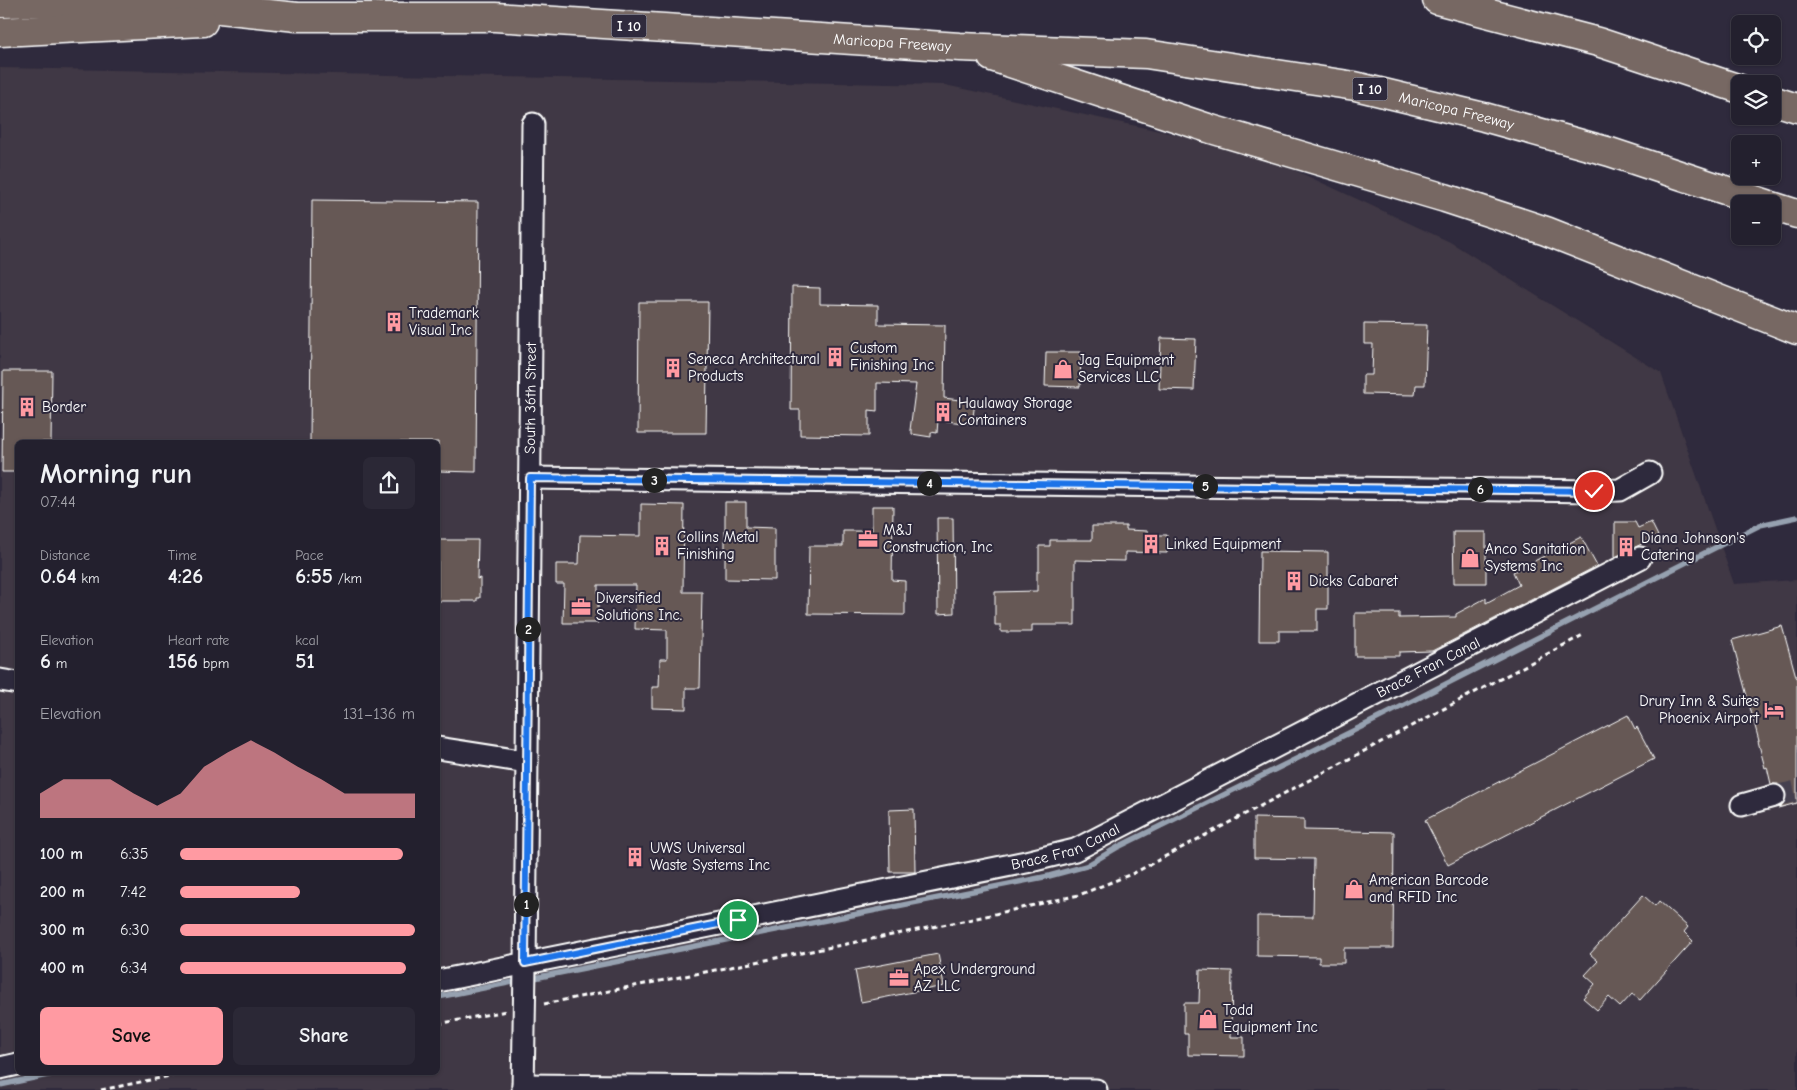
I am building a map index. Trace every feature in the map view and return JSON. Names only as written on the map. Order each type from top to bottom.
[{"type":"highway","points":[[1437,0],[1598,42],[1731,86]]},
{"type":"highway","name":"Maricopa Freeway","points":[[0,3],[142,2],[297,17],[495,17],[960,47],[1146,54],[1355,86],[1484,117],[1610,152],[1740,195]]},
{"type":"highway","points":[[0,32],[297,17]]},
{"type":"highway","points":[[960,47],[1211,129],[1445,198],[1536,228],[1797,330]]},
{"type":"highway","points":[[1781,103],[1797,108]]},
{"type":"highway","points":[[1781,209],[1797,214]]},
{"type":"street","name":"South 36th Street","points":[[523,1087],[533,124]]},
{"type":"street","points":[[530,478],[1594,491],[1620,490],[1650,473]]},
{"type":"street","name":"Brace Fran Canal","points":[[440,980],[525,965],[1026,862],[1075,850],[1640,558]]},
{"type":"street","points":[[0,680],[15,682]]},
{"type":"street","points":[[440,748],[527,762]]},
{"type":"street","points":[[1742,805],[1774,796]]},
{"type":"street","points":[[0,1068],[15,1065]]},
{"type":"street","points":[[523,1087],[1096,1090]]},
{"type":"path","points":[[101,1090],[175,1075]]},
{"type":"shaded area","points":[[0,68],[945,85],[1253,151],[1450,242],[1661,373],[1734,584],[1797,580],[1797,1090],[0,1090]]},
{"type":"building","name":"Trademark Visual Inc","points":[[312,200],[478,202],[476,472],[440,471],[440,440],[310,440]]},
{"type":"building","name":"Custom Finishing Inc","points":[[792,287],[820,288],[820,304],[878,305],[878,324],[945,325],[944,398],[975,402],[972,424],[938,420],[937,433],[931,432],[931,437],[912,434],[912,430],[910,430],[916,384],[877,383],[877,411],[869,410],[869,436],[800,435],[800,410],[791,410]]},
{"type":"building","name":"Seneca Architectural Products","points":[[639,302],[708,302],[706,433],[638,433]]},
{"type":"building","points":[[1364,324],[1427,325],[1425,385],[1416,385],[1415,395],[1363,394],[1363,375],[1372,375],[1373,344],[1364,344]]},
{"type":"building","points":[[1161,338],[1196,339],[1194,390],[1159,389]]},
{"type":"building","name":"Jag Equipment Services LLC","points":[[1046,352],[1081,352],[1080,387],[1045,386]]},
{"type":"building","name":"Border","points":[[3,371],[52,371],[51,440],[15,440],[15,472],[2,472]]},
{"type":"building","points":[[725,502],[746,502],[746,527],[775,528],[775,580],[725,579]]},
{"type":"building","points":[[641,504],[684,505],[683,592],[702,592],[700,688],[686,688],[686,709],[652,708],[652,687],[659,687],[660,659],[667,659],[667,630],[635,629],[636,585],[598,585],[598,623],[563,623],[564,584],[556,584],[556,564],[579,564],[580,535],[641,536]]},
{"type":"building","points":[[872,506],[893,506],[892,580],[905,581],[905,615],[808,614],[809,546],[843,546],[843,531],[872,531]]},
{"type":"building","points":[[937,518],[953,518],[954,613],[938,614]]},
{"type":"building","name":"Diana Johnson's Catering","points":[[1615,522],[1635,522],[1638,528],[1651,522],[1658,536],[1615,557]]},
{"type":"building","points":[[1092,526],[1126,526],[1126,530],[1148,531],[1148,535],[1167,535],[1167,553],[1125,552],[1125,561],[1075,560],[1075,625],[1032,625],[1032,632],[1001,632],[1001,625],[995,625],[995,592],[1037,591],[1039,546],[1050,546],[1050,540],[1092,540]]},
{"type":"building","name":"Anco Sanitation Systems Inc","points":[[1453,532],[1486,532],[1486,583],[1454,583]]},
{"type":"building","points":[[1581,537],[1597,566],[1432,651],[1399,652],[1399,656],[1355,656],[1355,613],[1399,613],[1399,618],[1456,617],[1456,614],[1486,598],[1486,603],[1519,585],[1513,572]]},
{"type":"building","points":[[440,540],[478,540],[477,579],[480,578],[480,598],[477,598],[477,601],[440,601]]},
{"type":"building","name":"Dicks Cabaret","points":[[1260,551],[1328,552],[1328,609],[1317,609],[1317,631],[1279,631],[1279,641],[1259,641]]},
{"type":"building","name":"Drury Inn & Suites Phoenix Airport","points":[[1782,626],[1797,680],[1797,803],[1778,808],[1786,800],[1786,793],[1778,784],[1771,784],[1767,767],[1765,768],[1732,640]]},
{"type":"building","points":[[1628,715],[1635,729],[1637,727],[1654,759],[1448,865],[1425,820]]},
{"type":"building","points":[[914,809],[915,872],[890,872],[889,810]]},
{"type":"building","name":"American Barcode and RFID Inc","points":[[1254,818],[1304,819],[1304,830],[1394,832],[1393,948],[1344,948],[1344,963],[1319,963],[1319,957],[1257,956],[1257,916],[1313,917],[1314,859],[1254,858]]},
{"type":"building","points":[[1643,895],[1655,906],[1659,901],[1688,927],[1684,932],[1693,941],[1640,1000],[1632,994],[1620,1007],[1609,997],[1597,1010],[1583,998],[1595,984],[1585,975],[1598,961],[1590,954]]},
{"type":"building","name":"Apex Underground AZ LLC","points":[[938,954],[944,986],[861,1002],[855,970]]},
{"type":"building","name":"Todd Equipment Inc","points":[[1200,970],[1232,971],[1231,1037],[1244,1037],[1244,1056],[1188,1055],[1188,1034],[1184,1034],[1184,1003],[1199,1003]]},
{"type":"waterway","points":[[440,997],[1049,876],[1086,866],[1118,847],[1365,725],[1760,525],[1797,517]]},
{"type":"waterway","points":[[0,1085],[48,1075]]},
{"type":"tunnel","points":[[1774,796],[1797,791]]},
{"type":"place","name":"Trademark Visual Inc","points":[[394,322]]},
{"type":"place","name":"Custom Finishing Inc","points":[[835,357]]},
{"type":"place","name":"Seneca Architectural Products","points":[[673,368]]},
{"type":"place","name":"Jag Equipment Services LLC","points":[[1063,369]]},
{"type":"place","name":"Border","points":[[27,407]]},
{"type":"place","name":"Haulaway Storage Containers","points":[[943,412]]},
{"type":"place","name":"M&J Construction, Inc","points":[[868,539]]},
{"type":"place","name":"Linked Equipment","points":[[1151,544]]},
{"type":"place","name":"Collins Metal Finishing","points":[[662,546]]},
{"type":"place","name":"Diana Johnson's Catering","points":[[1626,547]]},
{"type":"place","name":"Anco Sanitation Systems Inc","points":[[1470,558]]},
{"type":"place","name":"Dicks Cabaret","points":[[1294,581]]},
{"type":"place","name":"Diversified Solutions Inc.","points":[[581,607]]},
{"type":"place","name":"Drury Inn & Suites Phoenix Airport","points":[[1774,710]]},
{"type":"place","name":"UWS Universal Waste Systems Inc","points":[[635,857]]},
{"type":"place","name":"American Barcode and RFID Inc","points":[[1354,889]]},
{"type":"place","name":"Apex Underground AZ LLC","points":[[899,978]]},
{"type":"place","name":"Todd Equipment Inc","points":[[1208,1019]]},
{"type":"route","points":[[738,920],[525,963],[530,478],[1594,491]]}]
